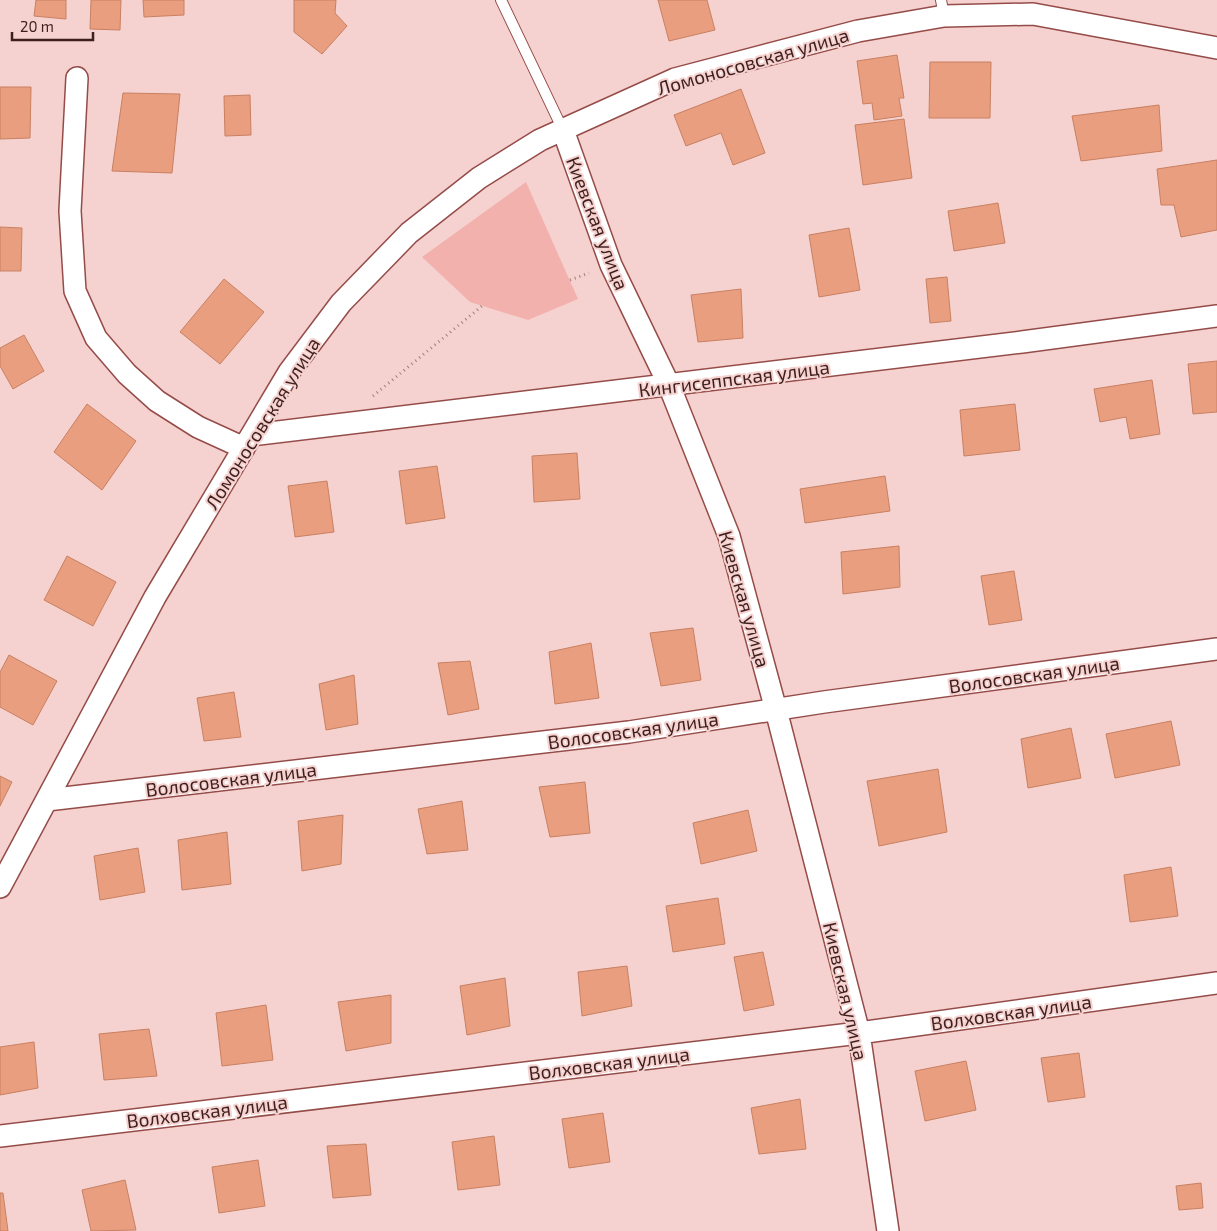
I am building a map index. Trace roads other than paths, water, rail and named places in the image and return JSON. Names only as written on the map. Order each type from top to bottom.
[{"type":"street","name":"Ломоносовская улица","points":[[0,887],[155,597],[289,372],[341,303],[409,233],[479,178],[540,140],[675,80],[942,8],[1033,14],[1217,48]]},
{"type":"street","points":[[77,78],[70,211],[75,291],[96,338],[127,374],[157,401],[198,427],[248,441]]},
{"type":"street","name":"Киевская улица","points":[[563,130],[611,265],[670,386],[729,536],[859,1033],[888,1231]]},
{"type":"street","name":"Кингисеппская улица","points":[[248,441],[1217,316]]},
{"type":"street","name":"Волосовская улица","points":[[47,800],[629,732],[824,702],[1217,649]]},
{"type":"street","name":"Волховская улица","points":[[0,1136],[859,1033],[1217,983]]},
{"type":"lane","name":"Киевская улица","points":[[501,0],[563,130]]}]
